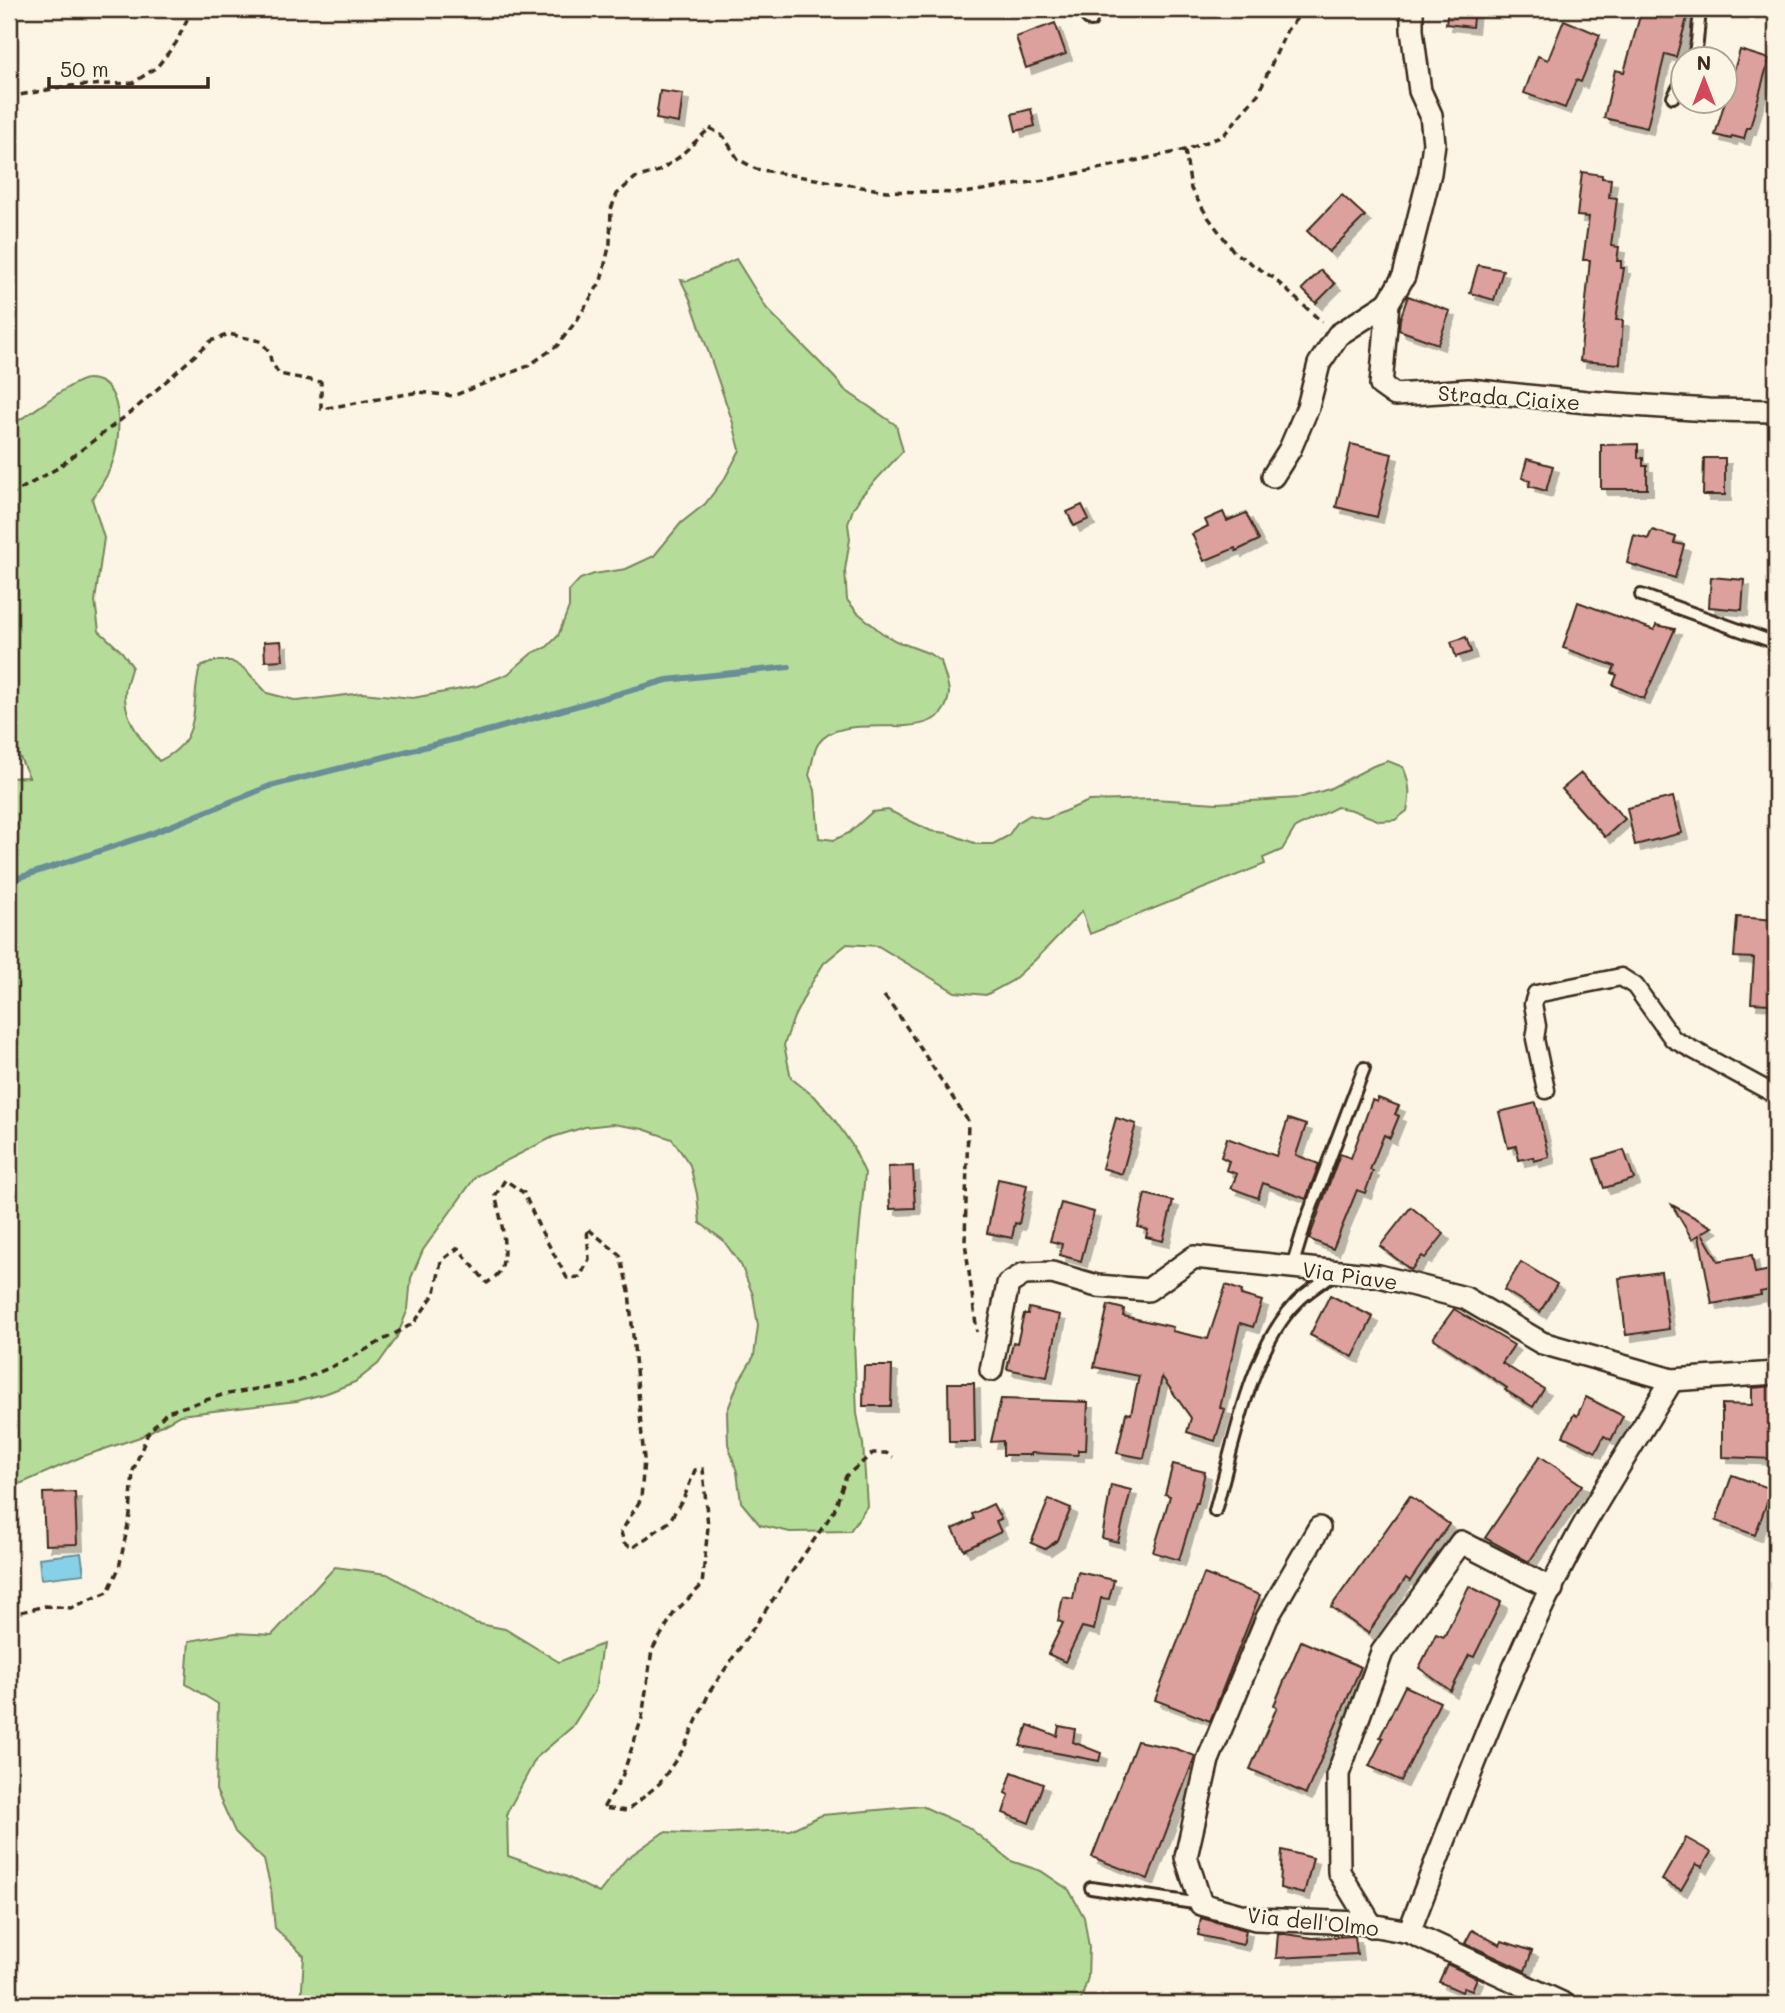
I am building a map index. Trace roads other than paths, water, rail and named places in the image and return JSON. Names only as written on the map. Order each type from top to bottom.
[{"type":"street","name":"Strada Ciaixe","points":[[1412,9],[1420,91],[1431,115],[1434,143],[1430,173],[1404,276],[1388,303],[1381,385],[1395,395],[1469,390],[1681,408],[1776,411]]},
{"type":"street","points":[[1273,476],[1290,449],[1307,407],[1319,364],[1338,335],[1388,303]]},
{"type":"street","points":[[1546,1090],[1535,1040],[1537,1026],[1533,1004],[1536,994],[1621,977],[1635,986],[1673,1039],[1776,1095]]},
{"type":"street","name":"Via Piave","points":[[991,1370],[1008,1284],[1024,1274],[1052,1273],[1097,1286],[1148,1290],[1195,1257],[1379,1276],[1465,1298],[1542,1343],[1672,1380],[1776,1373]]},
{"type":"street","points":[[1409,1932],[1492,1716],[1552,1589],[1581,1530],[1672,1380]]},
{"type":"street","points":[[1201,1904],[1186,1857],[1208,1760],[1267,1618],[1320,1528]]},
{"type":"street","points":[[1372,1926],[1339,1872],[1338,1774],[1382,1652],[1461,1542],[1552,1589]]},
{"type":"street","name":"Via dell'Olmo","points":[[1201,1904],[1255,1919],[1372,1926],[1409,1932],[1564,2004]]},
{"type":"lane","points":[[1079,9],[1091,21]]},
{"type":"lane","points":[[1696,46],[1700,9]]},
{"type":"lane","points":[[1641,596],[1776,643]]},
{"type":"lane","points":[[1292,1267],[1306,1220],[1364,1068]]},
{"type":"lane","points":[[1215,1511],[1252,1379],[1272,1335],[1296,1302],[1337,1272]]},
{"type":"lane","points":[[1091,1888],[1201,1904]]},
{"type":"water","points":[[81,1553],[84,1574],[41,1579],[39,1558]]},
{"type":"waterway","points":[[9,881],[148,835],[270,786],[495,729],[667,680],[789,667]]}]
